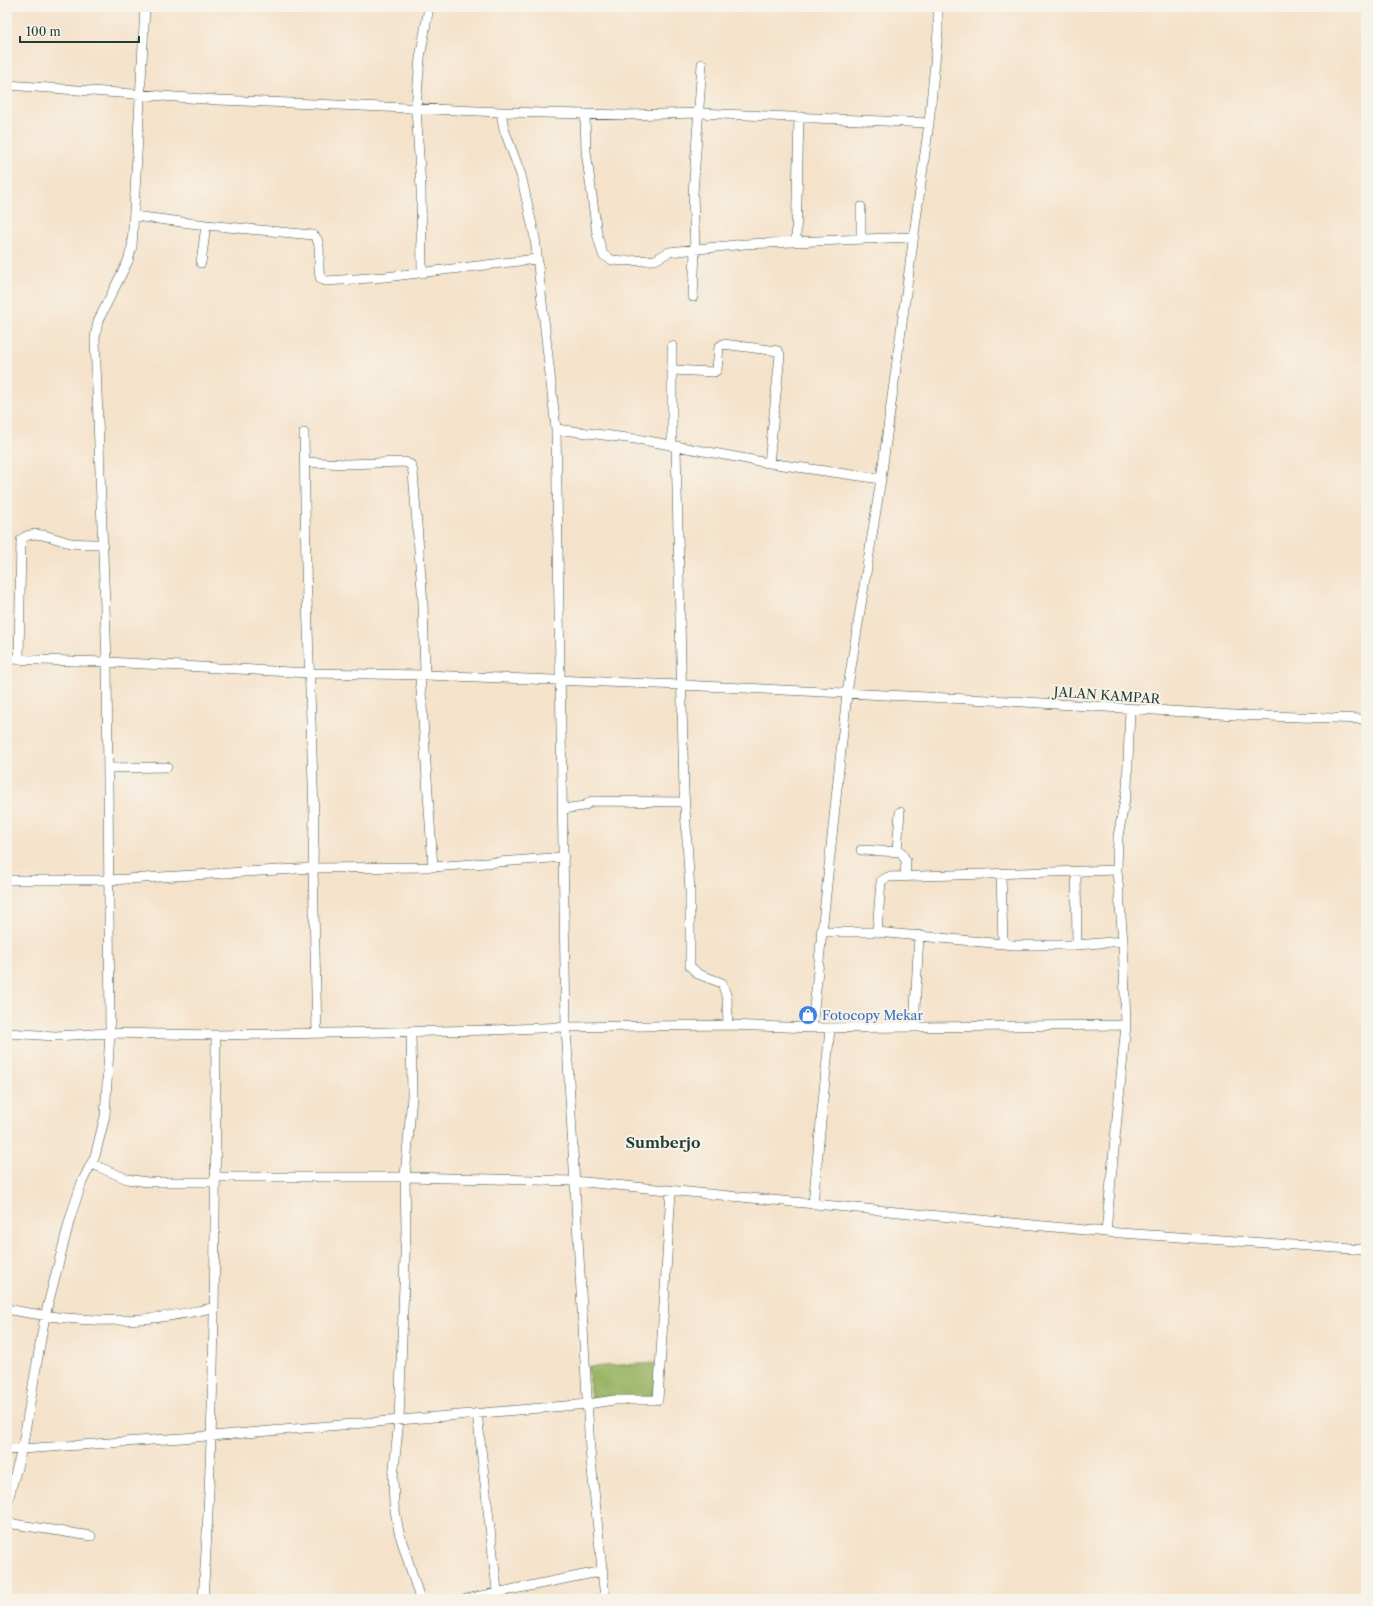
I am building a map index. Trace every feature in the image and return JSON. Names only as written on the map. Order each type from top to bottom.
[{"type":"street","points":[[7,1504],[22,1448],[45,1316],[71,1215],[82,1182],[93,1160],[105,1116],[110,1033],[110,880],[107,662],[95,338],[101,315],[130,256],[134,216],[139,96],[145,7]]},
{"type":"street","points":[[422,273],[421,188],[416,108],[420,58],[430,7]]},
{"type":"street","points":[[812,1028],[847,693],[880,479],[930,123],[938,32],[938,7]]},
{"type":"street","points":[[693,297],[695,250],[693,194],[702,64]]},
{"type":"street","points":[[7,85],[139,96],[502,112],[625,115],[698,112],[930,123]]},
{"type":"street","points":[[502,112],[504,129],[523,182],[535,238],[536,259],[556,429],[566,1027],[590,1450],[605,1599]]},
{"type":"street","points":[[585,114],[586,151],[597,234],[603,255],[612,260],[655,260],[669,252],[745,244],[913,237]]},
{"type":"street","points":[[796,241],[799,117]]},
{"type":"street","points":[[861,207],[861,239]]},
{"type":"street","points":[[134,216],[206,225],[313,235],[316,237],[319,244],[319,274],[323,280],[422,273],[536,259]]},
{"type":"street","points":[[201,263],[206,225]]},
{"type":"street","points":[[672,370],[714,372],[717,370],[719,347],[723,344],[778,351],[780,355],[769,463]]},
{"type":"street","points":[[672,346],[684,802],[690,891],[690,966],[698,974],[722,983],[727,998],[728,1026]]},
{"type":"street","points":[[556,429],[675,449],[880,479]]},
{"type":"street","points":[[304,433],[314,815],[313,868],[317,1033]]},
{"type":"street","points":[[304,462],[347,464],[405,462],[410,465],[413,472],[423,603],[423,675],[433,867]]},
{"type":"street","points":[[19,659],[21,540],[25,536],[36,534],[71,542],[103,544]]},
{"type":"street","name":"JALAN KAMPAR","points":[[7,659],[107,662],[310,673],[423,675],[681,685],[1235,715],[1366,719]]},
{"type":"street","points":[[1106,1232],[1126,1025],[1123,941],[1118,870],[1118,836],[1127,788],[1130,709]]},
{"type":"street","points":[[108,768],[167,767]]},
{"type":"street","points":[[563,809],[584,806],[592,801],[684,802]]},
{"type":"street","points":[[897,851],[900,812]]},
{"type":"street","points":[[861,850],[897,851],[904,855],[906,861],[906,876]]},
{"type":"street","points":[[7,880],[110,880],[313,868],[433,867],[564,857]]},
{"type":"street","points":[[877,932],[881,881],[888,876],[1118,870]]},
{"type":"street","points":[[1076,872],[1077,945]]},
{"type":"street","points":[[1001,874],[1003,944]]},
{"type":"street","points":[[821,932],[877,932],[1003,944],[1077,945],[1123,941]]},
{"type":"street","points":[[914,1027],[919,935]]},
{"type":"street","points":[[7,1033],[55,1036],[110,1033],[216,1035],[493,1030],[566,1027],[728,1026],[830,1029],[1126,1025]]},
{"type":"street","points":[[813,1204],[830,1029]]},
{"type":"street","points":[[411,1031],[412,1096],[405,1177],[406,1230],[399,1420],[393,1477],[394,1505],[400,1534],[420,1599]]},
{"type":"street","points":[[203,1599],[211,1436],[216,1035]]},
{"type":"street","points":[[93,1160],[116,1176],[147,1182],[405,1177],[574,1181],[671,1192],[1106,1232],[1366,1250]]},
{"type":"street","points":[[7,1450],[211,1436],[477,1412],[588,1404],[614,1400],[658,1400],[671,1192]]},
{"type":"street","points":[[7,1309],[45,1316],[84,1320],[142,1319],[213,1308]]},
{"type":"street","points":[[477,1412],[497,1596]]},
{"type":"street","points":[[7,1523],[91,1536]]},
{"type":"street","points":[[466,1599],[497,1596],[603,1571]]},
{"type":"green space","points":[[656,1363],[656,1396],[591,1402],[588,1367]]},
{"type":"place","name":"Fotocopy Mekar","points":[[808,1015]]},
{"type":"district","name":"Sumberjo","points":[[663,1143]]}]
